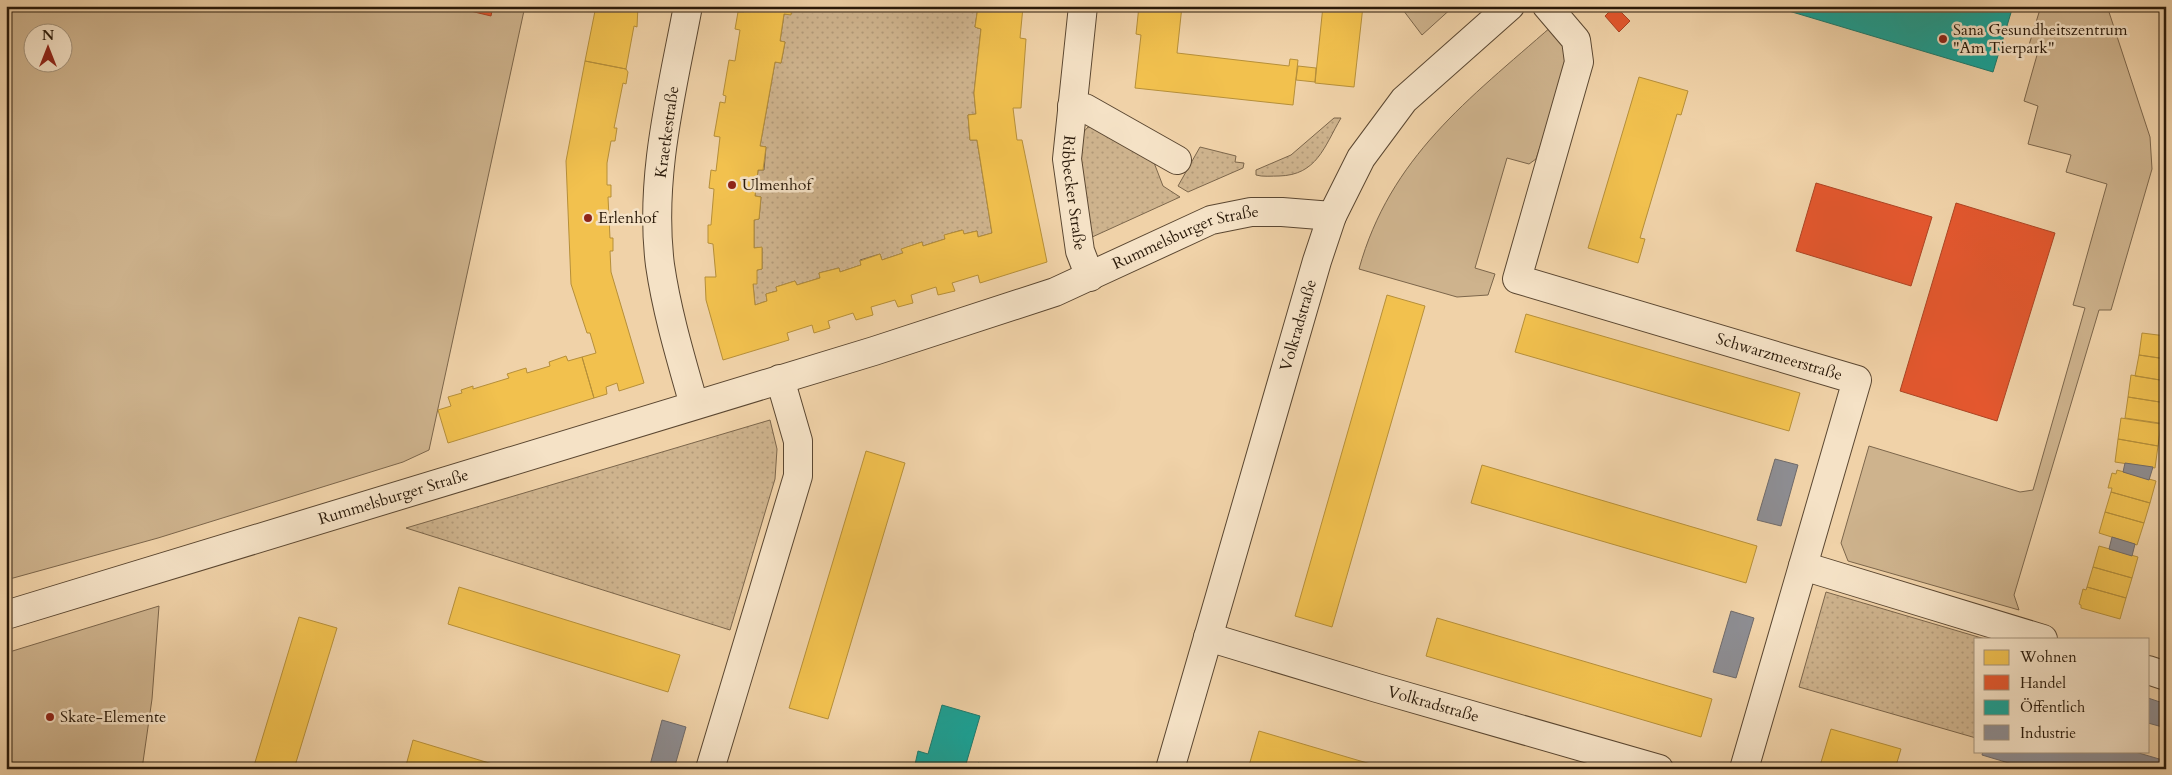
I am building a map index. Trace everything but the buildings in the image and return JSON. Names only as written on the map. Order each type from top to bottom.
[{"type":"street","name":"Kraetkestraße","points":[[688,6],[662,147],[658,227],[660,264],[668,313],[694,405]]},
{"type":"street","name":"Ribbecker Straße","points":[[1083,6],[1067,159],[1080,251],[1090,277]]},
{"type":"street","points":[[1332,216],[1361,158],[1404,100],[1510,6]]},
{"type":"street","name":"Schwarzmeerstraße","points":[[1547,6],[1576,40],[1579,62],[1517,279],[1857,380],[1744,769]]},
{"type":"street","name":"Ribbecker Straße","points":[[1072,106],[1085,108],[1177,160]]},
{"type":"street","name":"Rummelsburger Straße","points":[[6,615],[1006,309],[1055,292],[1090,277],[1211,220],[1251,212],[1282,212],[1332,216]]},
{"type":"street","name":"Volkradstraße","points":[[1170,769],[1332,216]]},
{"type":"street","points":[[710,769],[798,476],[798,441],[780,379]]},
{"type":"street","points":[[1803,566],[2040,638]]},
{"type":"street","name":"Volkradstraße","points":[[1208,637],[1659,769]]},
{"type":"street","points":[[2150,671],[2166,676]]},
{"type":"shaded area","points":[[6,6],[525,6],[429,450],[403,462],[158,538],[6,580]]},
{"type":"shaded area","points":[[792,6],[985,6],[978,7],[975,27],[981,29],[974,93],[976,114],[968,115],[970,140],[977,140],[992,233],[978,237],[977,231],[964,234],[962,230],[945,235],[945,239],[923,246],[922,242],[902,249],[903,253],[882,260],[880,254],[860,260],[861,265],[840,272],[839,268],[819,273],[820,278],[797,285],[795,281],[776,287],[777,291],[766,294],[767,301],[755,305],[753,284],[757,270],[762,269],[762,248],[754,248],[754,220],[759,219],[761,197],[755,196],[758,170],[764,170],[766,147],[760,146],[775,62],[781,63],[785,42],[780,41],[784,14],[791,14]]},
{"type":"shaded area","points":[[1400,6],[1454,6],[1422,35]]},
{"type":"shaded area","points":[[2041,6],[2107,6],[2150,137],[2152,169],[2111,310],[2099,310],[2014,595],[2019,610],[1848,561],[1841,543],[1869,446],[2020,492],[2033,490],[2085,308],[2073,305],[2107,184],[2066,172],[2071,155],[2028,144],[2038,106],[2024,101],[2039,48],[2029,45]]},
{"type":"shaded area","points":[[1552,26],[1563,44],[1566,68],[1536,159],[1529,164],[1507,158],[1475,268],[1495,274],[1488,295],[1457,297],[1359,269],[1373,229],[1391,194],[1412,162],[1463,105]]},
{"type":"shaded area","points":[[1334,118],[1341,118],[1324,149],[1311,165],[1302,171],[1292,174],[1279,176],[1256,175],[1256,170],[1291,155]]},
{"type":"shaded area","points":[[1088,127],[1095,127],[1153,160],[1163,186],[1180,197],[1090,238],[1078,138]]},
{"type":"shaded area","points":[[1200,147],[1236,156],[1235,162],[1244,163],[1243,168],[1188,192],[1178,186]]},
{"type":"shaded area","points":[[770,420],[777,449],[775,479],[730,630],[406,528]]},
{"type":"shaded area","points":[[1826,592],[1982,638],[1974,638],[1974,737],[1799,687]]},
{"type":"shaded area","points":[[159,606],[152,699],[142,769],[6,769],[6,653]]},
{"type":"place","name":"Sana Gesundheitszentrum \"Am Tierpark\"","points":[[1943,39]]},
{"type":"place","name":"Ulmenhof","points":[[732,185]]},
{"type":"place","name":"Erlenhof","points":[[588,218]]},
{"type":"place","name":"Skate-Elemente","points":[[50,717]]}]
